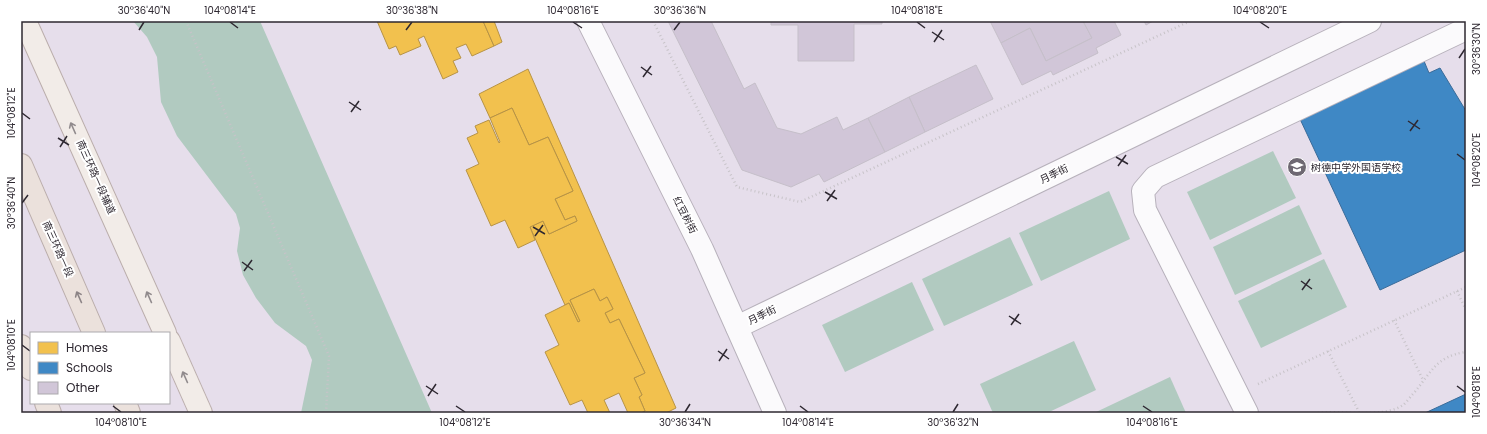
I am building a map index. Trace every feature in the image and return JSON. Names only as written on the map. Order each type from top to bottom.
[{"type":"highway","name":"南三环路一段","points":[[21,165],[94,332]]},
{"type":"highway","points":[[21,346],[30,367]]},
{"type":"main road","name":"南三环路一段辅道","points":[[25,21],[165,332]]},
{"type":"main road","points":[[170,343],[201,413]]},
{"type":"street","name":"红豆树街","points":[[588,21],[702,249],[775,413]]},
{"type":"street","name":"月季街","points":[[738,327],[1370,21]]},
{"type":"street","points":[[1242,404],[1145,210],[1143,191],[1155,177],[1466,29]]},
{"type":"path","points":[[186,21],[329,356],[326,413]]},
{"type":"path","points":[[653,21],[737,187],[800,202],[1190,21]]},
{"type":"path","points":[[1242,404],[1328,351],[1466,287]]},
{"type":"path","points":[[1457,291],[1466,310]]},
{"type":"path","points":[[1394,320],[1423,380]]},
{"type":"path","points":[[1328,351],[1359,412]]},
{"type":"path","points":[[1318,413],[1337,411],[1381,413],[1403,405],[1442,359],[1456,353],[1466,352]]},
{"type":"green space","points":[[133,21],[260,21],[432,413],[301,413],[312,360],[306,346],[275,323],[256,298],[243,275],[237,251],[240,228],[236,214],[177,136],[161,102],[157,57],[147,37]]},
{"type":"green space","points":[[1273,151],[1296,198],[1210,240],[1187,192]]},
{"type":"green space","points":[[1109,191],[1130,239],[1041,281],[1019,233]]},
{"type":"green space","points":[[1299,205],[1322,254],[1235,295],[1213,247]]},
{"type":"green space","points":[[1010,237],[1033,285],[944,326],[922,279]]},
{"type":"green space","points":[[1324,259],[1347,307],[1261,348],[1238,301]]},
{"type":"green space","points":[[912,282],[934,330],[845,372],[822,325]]},
{"type":"green space","points":[[1074,341],[1096,390],[1047,413],[993,413],[980,384]]},
{"type":"green space","points":[[1170,377],[1186,413],[1094,413]]},
{"type":"building: Homes","points":[[377,21],[483,21],[494,46],[472,56],[466,44],[456,48],[461,58],[453,61],[458,72],[443,79],[424,36],[418,39],[421,46],[400,55],[396,46],[389,49]]},
{"type":"building: Homes","points":[[483,21],[494,21],[502,42],[494,46]]},
{"type":"building: Homes","points":[[528,69],[676,408],[666,413],[641,413],[645,411],[639,397],[642,395],[634,378],[645,373],[619,319],[610,323],[605,313],[613,309],[607,297],[600,301],[594,289],[570,300],[580,321],[578,322],[569,303],[565,305],[530,227],[543,221],[549,234],[577,221],[575,216],[565,220],[555,199],[573,191],[548,137],[529,145],[512,108],[490,118],[479,94]]},
{"type":"building: Homes","points":[[512,108],[529,145],[548,137],[573,191],[555,199],[565,220],[575,216],[577,221],[549,234],[543,221],[530,227],[535,240],[518,248],[505,220],[491,226],[466,170],[479,164],[467,138],[478,133],[475,126],[489,120],[499,143],[500,142],[490,118]]},
{"type":"building: Homes","points":[[594,289],[600,301],[607,297],[613,309],[605,313],[610,323],[619,319],[645,373],[634,378],[642,395],[639,397],[645,411],[641,413],[628,413],[619,393],[604,400],[610,413],[588,413],[582,400],[570,405],[545,352],[559,345],[545,315],[569,303],[578,322],[580,321],[570,300]]},
{"type":"building: Schools","points":[[1424,61],[1429,73],[1440,68],[1466,111],[1466,250],[1380,290],[1300,119]]},
{"type":"building: Schools","points":[[1466,394],[1466,413],[1425,413]]},
{"type":"building: Other","points":[[668,21],[711,21],[744,89],[755,83],[777,128],[801,134],[837,117],[843,130],[868,118],[885,152],[824,182],[819,174],[791,187],[742,170]]},
{"type":"building: Other","points":[[771,21],[882,21],[882,24],[854,24],[854,61],[798,61],[798,25],[771,25]]},
{"type":"building: Other","points":[[990,21],[1083,21],[1092,38],[1046,61],[1030,28],[1001,43]]},
{"type":"building: Other","points":[[1083,21],[1114,21],[1121,35],[1096,48],[1098,53],[1053,75],[1051,71],[1022,85],[1001,43],[1030,28],[1046,61],[1092,38]]},
{"type":"building: Other","points":[[1144,21],[1153,21],[1146,25]]},
{"type":"building: Other","points":[[976,65],[993,99],[925,132],[909,97]]},
{"type":"building: Other","points":[[909,97],[925,132],[885,152],[868,118]]},
{"type":"place","name":"树德中学外国语学校","points":[[1297,167]]}]
